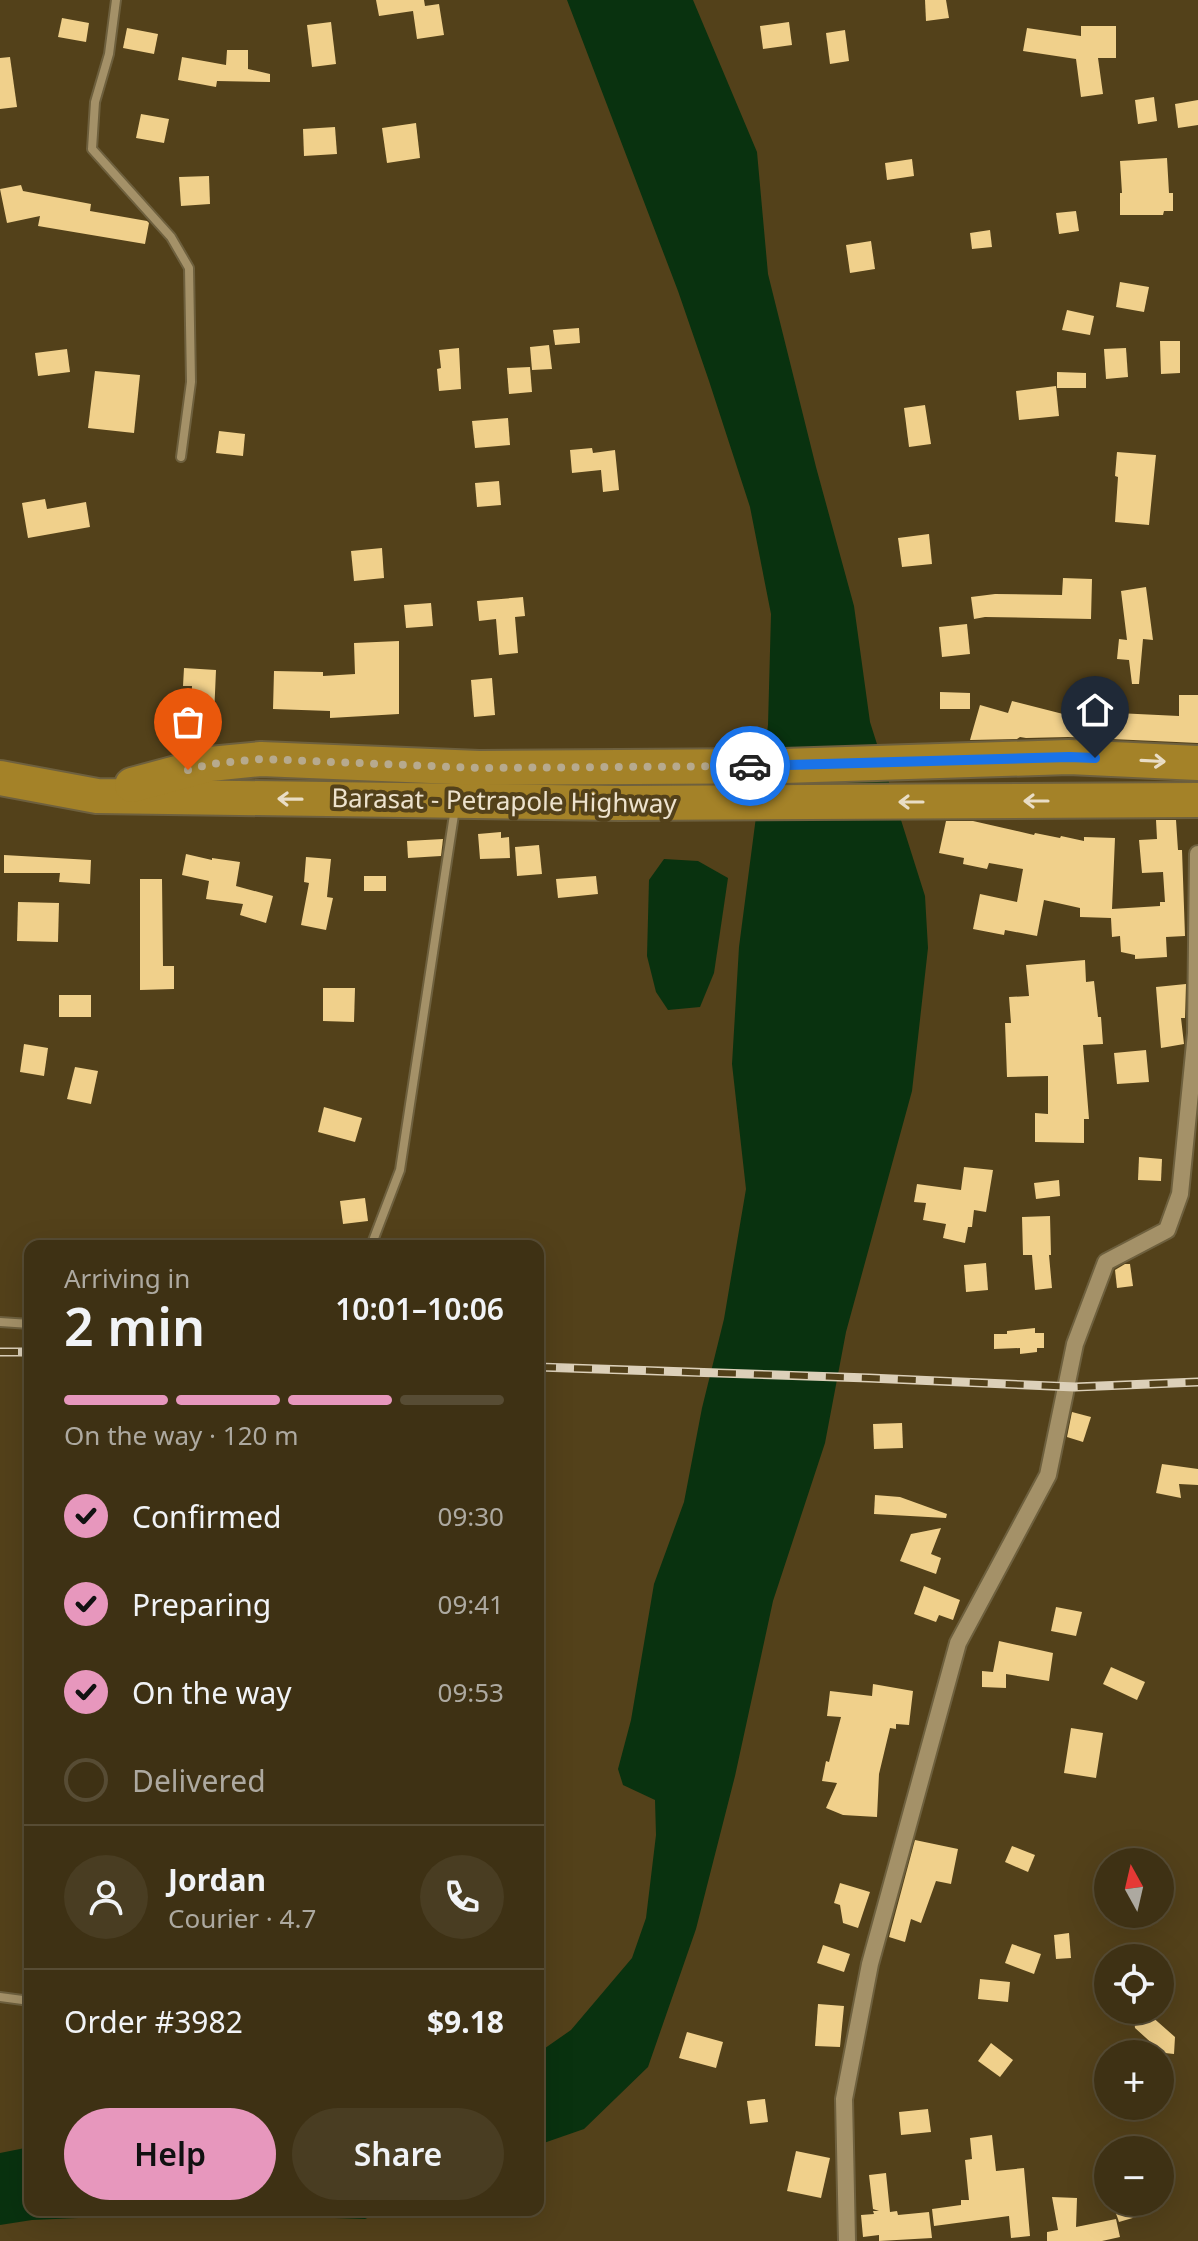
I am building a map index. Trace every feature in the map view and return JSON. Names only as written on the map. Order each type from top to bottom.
[{"type":"highway","name":"Barasat - Petrapole Highway","points":[[97,796],[210,764],[261,759],[479,768],[1069,757],[1198,763]]},
{"type":"highway","name":"Barasat - Petrapole Highway","points":[[0,778],[97,796],[620,803],[1198,800]]},
{"type":"main road","points":[[847,2241],[844,2099],[870,1964],[958,1643],[1048,1475],[1075,1344],[1106,1262],[1167,1230],[1180,1194],[1196,1033],[1198,854]]},
{"type":"street","points":[[116,0],[109,54],[95,102],[92,149],[171,237],[189,268],[191,382],[181,457]]},
{"type":"street","points":[[373,1240],[400,1170],[456,801]]},
{"type":"street","points":[[0,1322],[24,1324]]},
{"type":"street","points":[[0,1997],[24,2000]]},
{"type":"shaded area","points":[[567,0],[693,0],[757,152],[768,274],[854,606],[870,722],[925,896],[928,948],[912,1091],[846,1332],[825,1443],[773,1601],[735,1776],[696,1929],[648,2067],[584,2129],[544,2143],[544,2049],[571,2030],[632,1958],[646,1918],[656,1835],[655,1800],[623,1785],[618,1769],[631,1720],[654,1584],[684,1502],[702,1408],[724,1319],[746,1189],[732,1064],[739,947],[768,725],[771,614],[750,507],[678,291]]},
{"type":"shaded area","points":[[664,859],[698,861],[728,878],[714,973],[700,1007],[668,1010],[656,992],[647,956],[649,880]]},
{"type":"shaded area","points":[[24,2148],[24,2216],[124,2216],[32,2220],[0,2225],[0,2153]]},
{"type":"shaded area","points":[[279,2216],[372,2216],[365,2219]]},
{"type":"building","points":[[376,0],[424,0],[425,6],[439,4],[444,35],[417,39],[413,11],[379,16]]},
{"type":"building","points":[[925,0],[946,0],[949,18],[926,21]]},
{"type":"building","points":[[62,18],[89,23],[86,42],[58,37]]},
{"type":"building","points":[[331,22],[336,64],[312,67],[307,25]]},
{"type":"building","points":[[789,22],[792,45],[763,49],[760,26]]},
{"type":"building","points":[[1081,26],[1116,26],[1116,58],[1098,58],[1103,94],[1081,97],[1076,59],[1023,51],[1027,28],[1081,36]]},
{"type":"building","points":[[127,28],[158,34],[154,54],[123,48]]},
{"type":"building","points":[[845,30],[849,61],[830,64],[826,33]]},
{"type":"building","points":[[227,50],[248,50],[248,69],[270,74],[270,82],[217,81],[216,87],[178,80],[182,57],[226,65]]},
{"type":"building","points":[[10,57],[17,107],[0,109],[0,58]]},
{"type":"building","points":[[1154,97],[1157,121],[1138,124],[1135,100]]},
{"type":"building","points":[[1198,100],[1198,125],[1178,128],[1175,104]]},
{"type":"building","points":[[141,114],[169,119],[164,143],[136,138]]},
{"type":"building","points":[[416,123],[420,158],[387,163],[382,128]]},
{"type":"building","points":[[335,127],[337,154],[304,156],[303,129]]},
{"type":"building","points":[[1167,158],[1173,211],[1164,211],[1163,215],[1120,215],[1120,161]]},
{"type":"building","points":[[912,159],[914,176],[887,180],[885,163]]},
{"type":"building","points":[[209,176],[210,204],[181,206],[179,177]]},
{"type":"building","points":[[21,185],[23,191],[91,204],[90,211],[147,221],[145,244],[38,226],[40,216],[7,223],[0,189]]},
{"type":"building","points":[[1076,211],[1079,231],[1059,234],[1056,213]]},
{"type":"building","points":[[990,230],[992,247],[972,249],[970,233]]},
{"type":"building","points":[[871,241],[875,269],[850,273],[846,245]]},
{"type":"building","points":[[1120,282],[1149,287],[1144,312],[1116,307]]},
{"type":"building","points":[[1067,310],[1094,316],[1090,335],[1062,330]]},
{"type":"building","points":[[579,328],[580,343],[555,345],[553,330]]},
{"type":"building","points":[[1160,341],[1180,341],[1180,373],[1161,374]]},
{"type":"building","points":[[549,345],[552,369],[532,370],[530,347]]},
{"type":"building","points":[[459,348],[461,389],[439,391],[439,350]]},
{"type":"building","points":[[1126,348],[1128,377],[1106,379],[1104,349]]},
{"type":"building","points":[[67,349],[70,372],[38,376],[35,353]]},
{"type":"building","points":[[530,367],[532,392],[509,394],[507,368]]},
{"type":"building","points":[[95,371],[140,375],[134,433],[88,428]]},
{"type":"building","points":[[1057,372],[1086,373],[1086,388],[1057,388]]},
{"type":"building","points":[[1056,386],[1059,416],[1019,420],[1016,391]]},
{"type":"building","points":[[925,405],[931,444],[909,447],[904,408]]},
{"type":"building","points":[[508,418],[510,445],[475,448],[472,421]]},
{"type":"building","points":[[219,431],[245,434],[243,456],[216,453]]},
{"type":"building","points":[[592,448],[593,453],[615,450],[619,490],[603,492],[601,470],[572,473],[570,450]]},
{"type":"building","points":[[1117,452],[1156,455],[1149,525],[1115,522]]},
{"type":"building","points":[[499,481],[501,505],[477,507],[475,483]]},
{"type":"building","points":[[45,499],[47,509],[86,502],[90,527],[28,538],[22,503]]},
{"type":"building","points":[[929,534],[932,564],[902,567],[898,538]]},
{"type":"building","points":[[382,548],[384,578],[354,581],[351,551]]},
{"type":"building","points":[[1063,578],[1092,579],[1091,619],[974,619],[971,597],[995,594],[1062,595]]},
{"type":"building","points":[[1146,587],[1153,640],[1143,639],[1139,684],[1132,684],[1129,660],[1117,659],[1119,639],[1127,640],[1121,591]]},
{"type":"building","points":[[523,597],[525,616],[515,617],[518,653],[499,655],[496,619],[479,621],[477,601]]},
{"type":"building","points":[[431,603],[433,626],[406,628],[404,605]]},
{"type":"building","points":[[967,624],[970,654],[942,657],[939,627]]},
{"type":"building","points":[[399,641],[399,714],[330,718],[330,711],[273,709],[274,671],[323,672],[323,676],[355,674],[354,643]]},
{"type":"building","points":[[184,668],[216,670],[213,739],[190,737],[192,686],[183,686]]},
{"type":"building","points":[[492,678],[495,715],[474,717],[471,680]]},
{"type":"building","points":[[940,692],[970,693],[970,709],[940,709]]},
{"type":"building","points":[[1069,692],[1091,692],[1092,706],[1095,706],[1096,712],[1179,716],[1179,695],[1198,695],[1198,743],[1068,737],[970,740],[980,705],[1008,713],[1012,701],[1067,715]]},
{"type":"building","points":[[1156,820],[1176,820],[1178,850],[1182,850],[1185,936],[1166,937],[1167,957],[1135,959],[1135,955],[1121,952],[1120,936],[1112,937],[1111,918],[1080,917],[1080,908],[1044,900],[1037,936],[1005,930],[1004,935],[973,929],[980,894],[1017,902],[1023,869],[989,863],[987,869],[963,864],[964,858],[939,853],[946,821],[973,821],[1034,835],[1084,841],[1084,837],[1115,838],[1112,909],[1160,906],[1160,902],[1165,902],[1163,872],[1142,873],[1139,840],[1157,839]]},
{"type":"building","points":[[501,832],[501,838],[509,837],[510,858],[480,859],[478,834]]},
{"type":"building","points":[[443,839],[441,856],[408,858],[407,841]]},
{"type":"building","points":[[539,845],[542,874],[517,876],[515,847]]},
{"type":"building","points":[[186,854],[240,862],[236,886],[273,896],[266,923],[240,915],[243,904],[206,899],[209,881],[182,875]]},
{"type":"building","points":[[4,855],[91,860],[90,884],[59,882],[60,873],[4,873]]},
{"type":"building","points":[[306,857],[331,859],[327,897],[333,898],[326,930],[301,925],[309,883],[304,882]]},
{"type":"building","points":[[364,876],[386,876],[386,891],[364,891]]},
{"type":"building","points":[[596,876],[598,894],[558,898],[556,879]]},
{"type":"building","points":[[140,879],[162,879],[163,966],[174,966],[174,989],[140,990]]},
{"type":"building","points":[[18,902],[59,903],[58,942],[17,941]]},
{"type":"building","points":[[1085,960],[1086,982],[1094,981],[1103,1044],[1083,1045],[1089,1119],[1084,1119],[1084,1143],[1035,1142],[1035,1113],[1048,1114],[1048,1076],[1007,1077],[1005,1023],[1011,1023],[1009,997],[1029,996],[1026,965]]},
{"type":"building","points":[[1186,984],[1185,1018],[1181,1018],[1184,1044],[1161,1048],[1156,987]]},
{"type":"building","points":[[323,988],[355,988],[354,1022],[323,1021]]},
{"type":"building","points":[[59,995],[91,995],[91,1017],[59,1017]]},
{"type":"building","points":[[24,1044],[48,1048],[44,1076],[20,1072]]},
{"type":"building","points":[[1146,1050],[1149,1082],[1117,1084],[1114,1053]]},
{"type":"building","points":[[75,1067],[98,1071],[91,1104],[67,1099]]},
{"type":"building","points":[[324,1107],[362,1118],[355,1142],[318,1132]]},
{"type":"building","points":[[1139,1157],[1162,1159],[1161,1181],[1138,1180]]},
{"type":"building","points":[[964,1167],[993,1170],[986,1212],[974,1210],[972,1227],[968,1227],[965,1243],[943,1238],[946,1224],[923,1220],[926,1203],[914,1202],[917,1184],[961,1190]]},
{"type":"building","points":[[1059,1180],[1060,1196],[1036,1199],[1034,1183]]},
{"type":"building","points":[[365,1198],[368,1221],[343,1224],[340,1201]]},
{"type":"building","points":[[1050,1216],[1052,1288],[1035,1290],[1032,1255],[1023,1255],[1022,1217]]},
{"type":"building","points":[[986,1263],[988,1290],[966,1292],[964,1265]]},
{"type":"building","points":[[1130,1264],[1133,1286],[1117,1288],[1115,1270]]},
{"type":"building","points":[[1035,1328],[1035,1333],[1044,1333],[1044,1348],[1037,1348],[1037,1352],[1020,1354],[1020,1348],[994,1349],[994,1334]]},
{"type":"building","points":[[1072,1412],[1091,1417],[1083,1442],[1067,1437]]},
{"type":"building","points":[[902,1423],[903,1448],[874,1449],[873,1424]]},
{"type":"building","points":[[1162,1464],[1198,1469],[1198,1485],[1179,1484],[1181,1498],[1156,1493]]},
{"type":"building","points":[[875,1495],[900,1497],[947,1514],[946,1518],[874,1514]]},
{"type":"building","points":[[941,1528],[931,1554],[941,1558],[936,1574],[900,1561],[911,1534]]},
{"type":"building","points":[[924,1586],[960,1600],[953,1620],[939,1615],[936,1622],[914,1614]]},
{"type":"building","points":[[1056,1607],[1082,1612],[1076,1636],[1051,1631]]},
{"type":"building","points":[[999,1641],[1053,1653],[1049,1681],[1006,1674],[1006,1688],[982,1687],[982,1671],[993,1672]]},
{"type":"building","points":[[1111,1667],[1145,1682],[1137,1700],[1103,1684]]},
{"type":"building","points":[[873,1684],[913,1691],[909,1725],[896,1724],[896,1729],[890,1728],[879,1774],[877,1817],[843,1815],[826,1808],[837,1783],[822,1781],[841,1717],[827,1716],[830,1691],[872,1696]]},
{"type":"building","points":[[1071,1728],[1103,1733],[1096,1778],[1064,1773]]},
{"type":"building","points":[[915,1840],[958,1849],[951,1884],[936,1881],[921,1923],[911,1919],[905,1942],[889,1937]]},
{"type":"building","points":[[1012,1846],[1035,1855],[1028,1872],[1005,1862]]},
{"type":"building","points":[[840,1883],[870,1892],[858,1928],[843,1923],[840,1905],[834,1903]]},
{"type":"building","points":[[1069,1933],[1071,1958],[1056,1959],[1054,1935]]},
{"type":"building","points":[[1012,1944],[1041,1954],[1034,1974],[1005,1963]]},
{"type":"building","points":[[823,1945],[850,1954],[844,1972],[817,1963]]},
{"type":"building","points":[[980,1979],[1010,1982],[1008,2002],[978,1999]]},
{"type":"building","points":[[818,2004],[844,2006],[840,2047],[815,2046]]},
{"type":"building","points":[[1135,2024],[1160,2024],[1175,2037],[1174,2054],[1174,2040],[1148,2040]]},
{"type":"building","points":[[687,2032],[723,2042],[716,2068],[679,2058]]},
{"type":"building","points":[[991,2043],[1013,2060],[1000,2077],[978,2061]]},
{"type":"building","points":[[765,2099],[768,2122],[750,2124],[747,2101]]},
{"type":"building","points":[[928,2109],[931,2132],[901,2135],[899,2112]]},
{"type":"building","points":[[992,2135],[996,2171],[1024,2168],[1030,2236],[1011,2238],[1009,2216],[934,2226],[932,2209],[961,2205],[961,2200],[969,2200],[965,2160],[972,2159],[970,2138]]},
{"type":"building","points":[[796,2151],[830,2158],[821,2198],[787,2191]]},
{"type":"building","points":[[886,2173],[890,2212],[897,2211],[898,2215],[929,2212],[932,2238],[879,2241],[879,2235],[863,2237],[861,2215],[879,2211],[873,2209],[869,2175]]},
{"type":"building","points":[[1052,2197],[1077,2198],[1076,2227],[1116,2219],[1120,2237],[1102,2241],[1047,2241],[1047,2232],[1058,2230]]},
{"type":"building","points":[[1117,2216],[1136,2216],[1136,2217],[1119,2222]]},
{"type":"railway","points":[[0,1352],[24,1352]]},
{"type":"railway","points":[[544,1367],[1075,1387],[1198,1382]]},
{"type":"way so far","points":[[188,770],[210,764],[261,759],[479,768],[750,766]]},
{"type":"route","points":[[750,766],[1095,758]]}]
